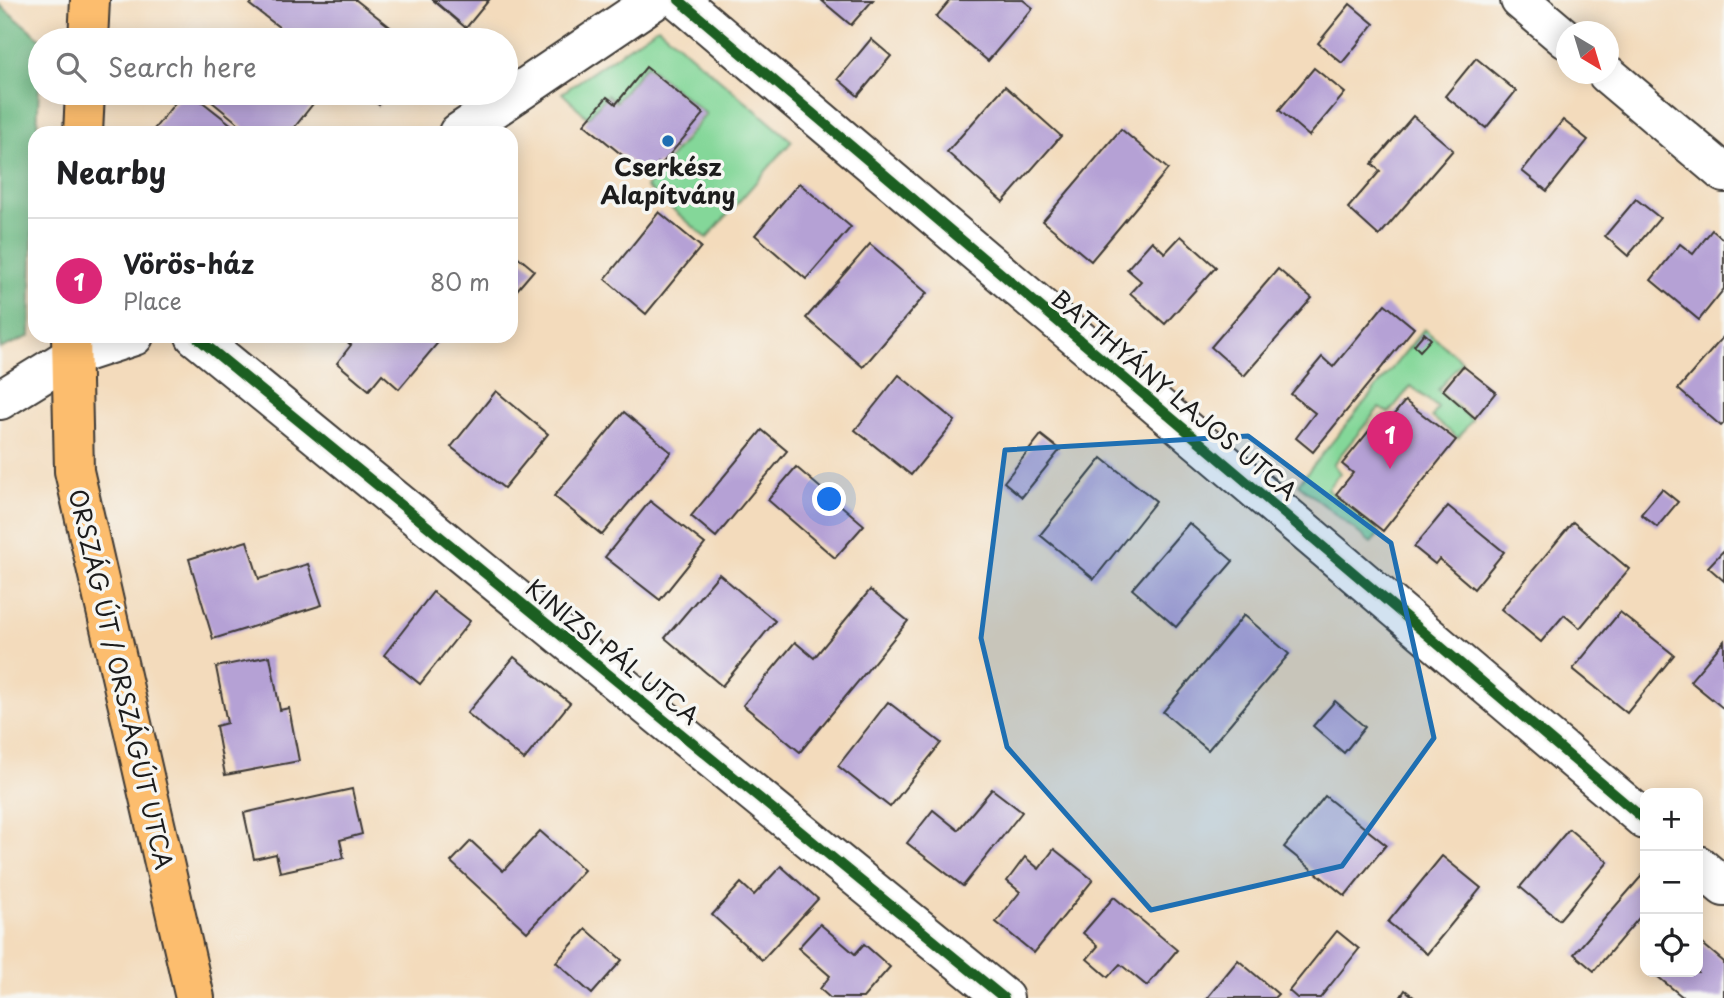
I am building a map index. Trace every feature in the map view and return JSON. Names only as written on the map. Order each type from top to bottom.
[{"type":"main road","points":[[89,28],[90,0]]},
{"type":"main road","points":[[83,126],[84,105]]},
{"type":"main road","name":"ORSZÁG ÚT / ORSZÁGÚT UTCA","points":[[71,347],[74,471],[195,998]]},
{"type":"street","points":[[518,92],[655,0]]},
{"type":"street","name":"BATTHYÁNY LAJOS UTCA","points":[[679,0],[1640,816]]},
{"type":"street","points":[[1520,0],[1556,31]]},
{"type":"street","points":[[1618,84],[1724,173]]},
{"type":"street","points":[[468,126],[499,105]]},
{"type":"street","points":[[0,400],[71,347],[94,343]]},
{"type":"street","name":"KINIZSI PÁL UTCA","points":[[204,343],[1004,998]]},
{"type":"street","points":[[1703,869],[1724,887]]},
{"type":"highlighted area","points":[[1248,436],[1391,543],[1434,738],[1342,866],[1151,910],[1007,747],[981,638],[1005,450]]},
{"type":"green space","points":[[0,5],[28,28],[28,105],[38,105],[37,126],[28,126],[28,337],[0,349]]},
{"type":"green space","points":[[658,27],[792,141],[707,238],[646,187],[706,114],[646,65],[616,102],[607,95],[588,118],[562,93]]},
{"type":"green space","points":[[1424,329],[1462,361],[1438,390],[1472,420],[1458,438],[1432,417],[1438,408],[1411,386],[1389,413],[1379,408],[1333,464],[1340,473],[1327,489],[1380,533],[1371,543],[1298,484]]},
{"type":"building","points":[[254,0],[356,0],[391,28],[280,28],[250,5]]},
{"type":"building","points":[[433,0],[489,0],[466,28]]},
{"type":"building","points":[[821,0],[873,0],[851,25]]},
{"type":"building","points":[[950,0],[1023,0],[1033,8],[988,61],[936,17]]},
{"type":"building","points":[[1350,4],[1374,24],[1342,63],[1318,43]]},
{"type":"building","points":[[871,39],[891,56],[858,96],[838,79]]},
{"type":"building","points":[[1476,58],[1516,91],[1486,128],[1445,96]]},
{"type":"building","points":[[646,67],[704,114],[661,165],[658,163],[648,176],[584,124],[607,97],[616,104]]},
{"type":"building","points":[[1314,68],[1345,93],[1309,136],[1279,110]]},
{"type":"building","points":[[1005,86],[1061,136],[1003,202],[947,152]]},
{"type":"building","points":[[173,105],[206,105],[233,126],[157,126]]},
{"type":"building","points":[[216,105],[312,105],[296,126],[241,126]]},
{"type":"building","points":[[1413,116],[1453,150],[1379,236],[1348,208],[1380,171],[1372,164]]},
{"type":"building","points":[[1563,120],[1588,140],[1547,191],[1522,171]]},
{"type":"building","points":[[1121,129],[1168,169],[1091,261],[1043,221]]},
{"type":"building","points":[[799,183],[851,227],[806,279],[755,235]]},
{"type":"building","points":[[1636,199],[1660,218],[1628,256],[1605,236]]},
{"type":"building","points":[[659,212],[701,247],[646,314],[605,279]]},
{"type":"building","points":[[1712,230],[1724,240],[1724,289],[1699,320],[1651,280],[1680,244],[1693,254]]},
{"type":"building","points":[[1181,236],[1216,267],[1165,324],[1130,293],[1141,281],[1127,269],[1152,241],[1165,253]]},
{"type":"building","points":[[870,244],[927,293],[863,367],[806,318]]},
{"type":"building","points":[[518,257],[534,270],[518,289]]},
{"type":"building","points":[[1278,269],[1312,298],[1244,376],[1211,347]]},
{"type":"building","points":[[1385,304],[1414,328],[1313,452],[1296,438],[1315,413],[1291,394],[1322,357],[1333,367]]},
{"type":"building","points":[[1424,333],[1431,339],[1420,351],[1414,345]]},
{"type":"building","points":[[1724,336],[1724,423],[1721,426],[1678,389]]},
{"type":"building","points":[[349,343],[438,343],[399,389],[382,374],[369,390],[337,363],[351,345]]},
{"type":"building","points":[[1463,366],[1496,392],[1475,418],[1443,390]]},
{"type":"building","points":[[899,375],[955,421],[911,475],[855,430]]},
{"type":"building","points":[[496,391],[548,434],[504,488],[451,447]]},
{"type":"building","points":[[1405,401],[1456,440],[1383,531],[1336,494],[1353,473],[1342,464],[1381,416],[1388,422]]},
{"type":"building","points":[[624,412],[671,452],[602,535],[554,496]]},
{"type":"building","points":[[762,430],[787,451],[716,537],[691,516]]},
{"type":"building","points":[[1041,435],[1060,450],[1022,497],[1004,482]]},
{"type":"building","points":[[1102,458],[1156,501],[1094,579],[1040,535]]},
{"type":"building","points":[[796,467],[864,525],[835,558],[768,500]]},
{"type":"building","points":[[1662,489],[1678,502],[1657,527],[1641,514]]},
{"type":"building","points":[[650,501],[705,544],[660,600],[605,557]]},
{"type":"building","points":[[1448,506],[1504,552],[1474,589],[1439,559],[1435,564],[1414,547]]},
{"type":"building","points":[[1573,522],[1629,569],[1580,628],[1564,615],[1541,642],[1501,609]]},
{"type":"building","points":[[1189,523],[1233,561],[1176,627],[1132,589]]},
{"type":"building","points":[[247,541],[259,579],[308,564],[322,605],[213,639],[189,559]]},
{"type":"building","points":[[1724,550],[1724,581],[1708,567]]},
{"type":"building","points":[[719,574],[775,621],[722,686],[665,638]]},
{"type":"building","points":[[870,590],[908,621],[800,752],[743,705],[795,642],[814,658]]},
{"type":"building","points":[[433,592],[470,621],[420,684],[384,655]]},
{"type":"building","points":[[1620,612],[1674,655],[1627,713],[1573,669]]},
{"type":"building","points":[[1244,615],[1289,654],[1208,750],[1163,712]]},
{"type":"building","points":[[1724,641],[1724,709],[1690,681]]},
{"type":"building","points":[[270,656],[280,710],[289,708],[299,761],[225,775],[216,726],[227,723],[216,667]]},
{"type":"building","points":[[514,657],[570,703],[524,760],[467,713]]},
{"type":"building","points":[[1335,701],[1365,727],[1344,753],[1313,726]]},
{"type":"building","points":[[888,702],[941,743],[890,807],[838,766]]},
{"type":"building","points":[[352,789],[362,834],[340,840],[344,858],[280,872],[276,854],[254,859],[244,813]]},
{"type":"building","points":[[992,789],[1022,812],[963,886],[907,843],[933,810],[958,830]]},
{"type":"building","points":[[1325,796],[1386,845],[1345,896],[1284,847]]},
{"type":"building","points":[[1569,829],[1608,862],[1559,920],[1520,887]]},
{"type":"building","points":[[540,831],[584,870],[527,932],[451,862],[471,841],[503,871]]},
{"type":"building","points":[[1054,849],[1093,880],[1034,953],[996,922],[1020,892],[1007,881],[1025,857],[1039,869]]},
{"type":"building","points":[[1442,856],[1481,888],[1427,954],[1388,922]]},
{"type":"building","points":[[781,866],[818,899],[762,960],[712,915],[741,883],[754,895]]},
{"type":"building","points":[[1640,878],[1640,917],[1594,971],[1574,954]]},
{"type":"building","points":[[1114,897],[1177,950],[1147,986],[1120,964],[1108,977],[1087,959],[1098,946],[1083,933]]},
{"type":"building","points":[[820,924],[855,954],[864,944],[890,967],[863,998],[830,998],[820,989],[830,976],[798,948]]},
{"type":"building","points":[[586,929],[622,960],[592,994],[556,962]]},
{"type":"building","points":[[1337,931],[1359,949],[1320,998],[1297,998],[1289,991]]},
{"type":"building","points":[[1703,944],[1724,962],[1724,998],[1684,998],[1658,977],[1703,977]]},
{"type":"building","points":[[1238,960],[1278,994],[1274,998],[1207,998]]},
{"type":"building","points":[[1405,990],[1415,998],[1400,998]]},
{"type":"cycle path","points":[[679,0],[1640,816]]},
{"type":"cycle path","points":[[204,343],[1004,998]]},
{"type":"place","name":"Cserkész Alapítvány","points":[[668,141]]},
{"type":"place","name":"Vörös-ház","points":[[1390,469]]}]
